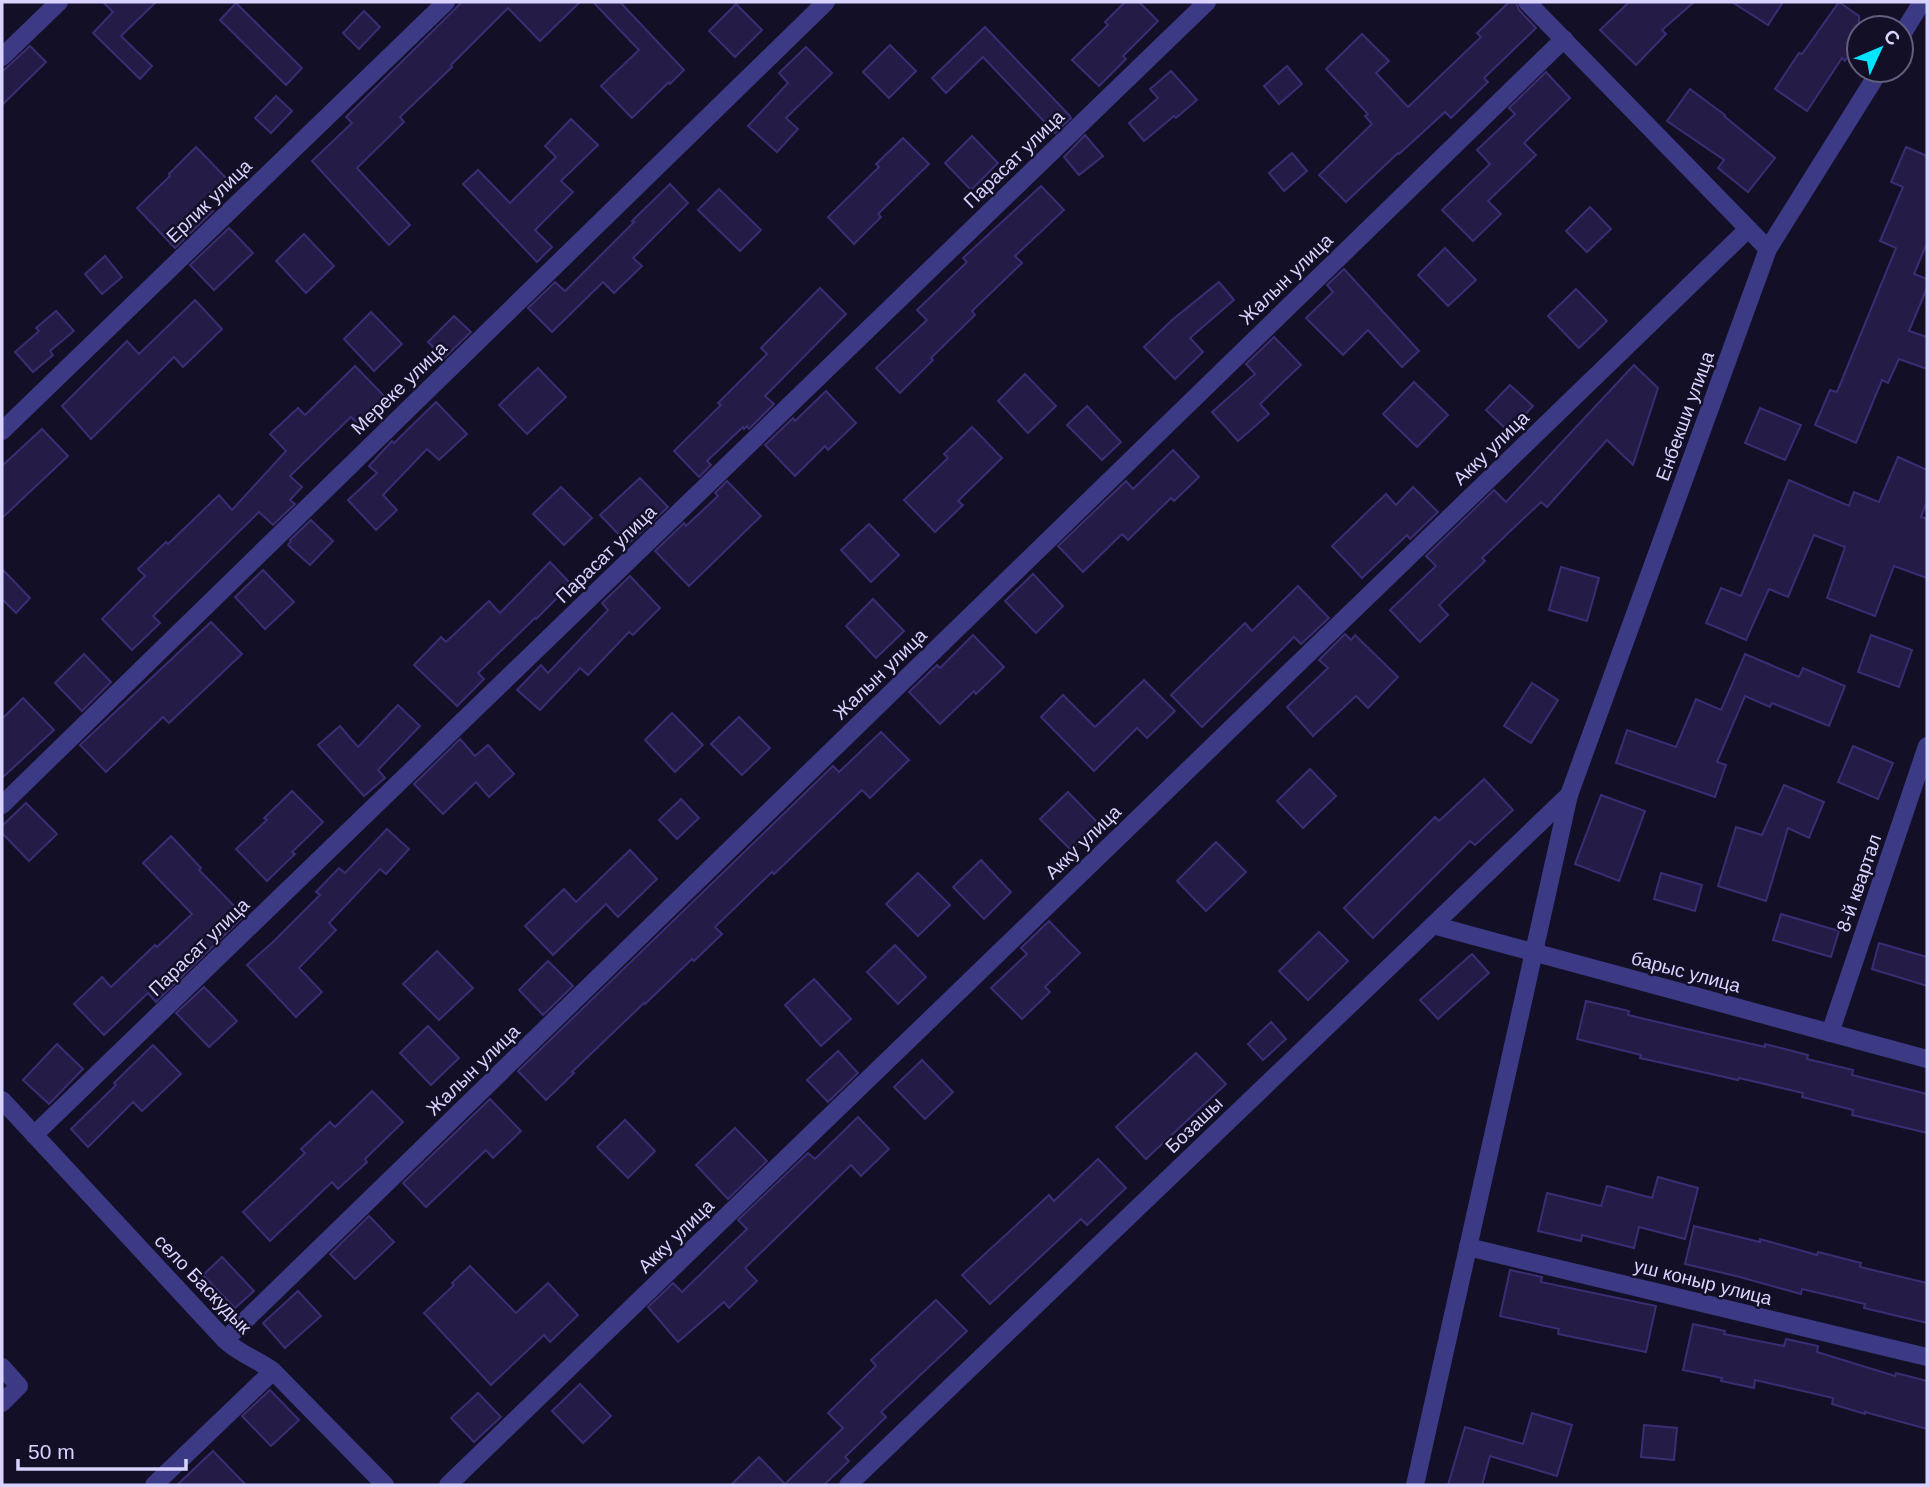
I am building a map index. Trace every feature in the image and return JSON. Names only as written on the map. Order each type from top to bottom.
[{"type":"street","points":[[2,57],[59,2]]},
{"type":"street","name":"Ерлик улица","points":[[2,431],[446,2]]},
{"type":"street","name":"Мереке улица","points":[[2,805],[826,2]]},
{"type":"street","name":"Парасат улица","points":[[34,1135],[1207,2]]},
{"type":"street","points":[[1527,2],[1768,249]]},
{"type":"street","name":"Жалын улица","points":[[225,1340],[1564,39]]},
{"type":"street","name":"Енбекши улица","points":[[1415,1485],[1569,795],[1768,249],[1871,84]]},
{"type":"street","name":"Акку улица","points":[[448,1485],[1748,229]]},
{"type":"street","name":"8-й квартал","points":[[1830,1033],[1927,746]]},
{"type":"street","name":"Бозашы","points":[[848,1485],[1569,795]]},
{"type":"street","name":"барыс улица","points":[[1433,926],[1927,1059]]},
{"type":"street","name":"село Баскудык","points":[[2,1100],[225,1340],[233,1348],[273,1371],[385,1485]]},
{"type":"street","name":"уш коныр улица","points":[[1468,1247],[1927,1357]]},
{"type":"street","points":[[2,1367],[19,1386],[2,1403]]},
{"type":"street","points":[[154,1485],[273,1371]]},
{"type":"building","points":[[103,2],[156,2],[121,36],[152,66],[140,79],[93,33],[113,12]]},
{"type":"building","points":[[462,2],[580,2],[540,41],[508,8],[400,117],[404,122],[357,168],[410,225],[389,245],[312,161],[352,123],[346,117]]},
{"type":"building","points":[[593,2],[620,2],[684,70],[632,118],[601,86],[639,50]]},
{"type":"building","points":[[1125,2],[1139,2],[1158,21],[1123,56],[1126,59],[1099,86],[1072,60],[1108,25],[1105,22]]},
{"type":"building","points":[[1509,2],[1516,2],[1519,10],[1536,28],[1484,78],[1488,82],[1451,118],[1445,112],[1346,202],[1319,175],[1372,124],[1365,116],[1368,114],[1326,69],[1362,34],[1389,61],[1376,73],[1408,107],[1481,37],[1477,33]]},
{"type":"building","points":[[1629,2],[1694,2],[1662,30],[1666,34],[1636,65],[1600,30]]},
{"type":"building","points":[[1732,2],[1783,2],[1768,25]]},
{"type":"building","points":[[1839,2],[1856,14],[1845,14],[1845,61],[1842,58],[1807,111],[1775,89],[1799,53],[1802,54]]},
{"type":"building","points":[[236,3],[302,68],[286,85],[220,20]]},
{"type":"building","points":[[736,4],[762,30],[735,57],[709,31]]},
{"type":"building","points":[[364,11],[380,27],[359,49],[343,33]]},
{"type":"building","points":[[985,27],[1071,118],[1055,133],[983,57],[946,93],[932,78]]},
{"type":"building","points":[[890,45],[916,71],[889,98],[863,72]]},
{"type":"building","points":[[30,46],[46,62],[2,105],[2,72]]},
{"type":"building","points":[[806,47],[832,73],[786,118],[798,129],[777,152],[748,126],[788,83],[779,73]]},
{"type":"building","points":[[1287,66],[1302,84],[1279,104],[1264,86]]},
{"type":"building","points":[[1171,71],[1197,100],[1144,141],[1129,123],[1158,98],[1150,89]]},
{"type":"building","points":[[1546,72],[1570,98],[1524,143],[1536,155],[1488,201],[1501,214],[1473,241],[1442,210],[1490,164],[1477,150],[1515,114],[1509,108]]},
{"type":"building","points":[[1690,89],[1775,158],[1748,192],[1718,168],[1724,160],[1667,121]]},
{"type":"building","points":[[276,96],[292,111],[271,133],[255,118]]},
{"type":"building","points":[[571,119],[598,145],[561,181],[573,192],[535,230],[552,247],[537,262],[463,184],[478,170],[510,203],[556,157],[545,146]]},
{"type":"building","points":[[1085,135],[1103,156],[1079,175],[1064,157]]},
{"type":"building","points":[[972,136],[998,163],[971,190],[945,163]]},
{"type":"building","points":[[903,138],[929,164],[878,214],[881,217],[854,244],[828,217],[879,167],[876,164]]},
{"type":"building","points":[[196,147],[227,179],[204,201],[213,211],[175,248],[137,208]]},
{"type":"building","points":[[1906,147],[1927,156],[1927,243],[1914,274],[1927,279],[1927,288],[1909,331],[1927,337],[1927,369],[1899,359],[1888,383],[1882,380],[1856,443],[1815,425],[1830,390],[1837,392],[1896,248],[1880,241],[1903,187],[1891,182]]},
{"type":"building","points":[[1292,153],[1307,171],[1284,191],[1269,173]]},
{"type":"building","points":[[670,184],[688,203],[633,258],[642,266],[614,293],[603,282],[552,332],[528,308],[555,282],[565,291]]},
{"type":"building","points":[[1041,186],[1064,210],[1015,256],[1022,263],[972,311],[975,315],[900,393],[876,368],[927,320],[917,310],[967,262],[963,258]]},
{"type":"building","points":[[719,189],[761,230],[740,251],[698,210]]},
{"type":"building","points":[[1590,207],[1611,229],[1587,252],[1566,231]]},
{"type":"building","points":[[229,228],[253,253],[214,290],[190,265]]},
{"type":"building","points":[[304,234],[334,266],[306,293],[276,261]]},
{"type":"building","points":[[1445,248],[1476,280],[1448,306],[1418,275]]},
{"type":"building","points":[[105,256],[122,277],[102,294],[85,274]]},
{"type":"building","points":[[1344,269],[1419,351],[1402,367],[1368,330],[1343,355],[1306,318],[1333,292],[1327,285]]},
{"type":"building","points":[[1219,282],[1234,300],[1190,338],[1203,352],[1175,379],[1144,347]]},
{"type":"building","points":[[820,288],[846,314],[765,396],[774,404],[749,429],[747,426],[744,429],[743,427],[707,461],[711,465],[699,477],[674,451],[767,354],[761,348]]},
{"type":"building","points":[[1576,289],[1607,321],[1579,348],[1548,316]]},
{"type":"building","points":[[195,300],[222,329],[183,367],[174,357],[91,439],[62,406],[127,341],[139,354]]},
{"type":"building","points":[[56,311],[74,331],[50,351],[53,355],[33,372],[15,352],[39,331],[36,328]]},
{"type":"building","points":[[371,312],[402,344],[374,371],[344,339]]},
{"type":"building","points":[[454,316],[471,332],[444,358],[428,342]]},
{"type":"building","points":[[1274,337],[1301,365],[1260,404],[1269,414],[1238,441],[1212,412],[1255,374],[1246,364]]},
{"type":"building","points":[[1634,365],[1658,388],[1633,465],[1607,440],[1547,507],[1541,502],[1482,558],[1485,561],[1439,605],[1448,615],[1420,642],[1390,610],[1436,566],[1426,556],[1494,490],[1506,502]]},
{"type":"building","points":[[355,366],[386,398],[358,424],[351,417],[290,476],[302,487],[290,500],[295,504],[273,525],[259,512],[153,616],[160,623],[132,650],[102,619],[145,576],[138,569],[219,495],[232,510],[286,451],[270,434],[298,408],[305,415]]},
{"type":"building","points":[[538,368],[566,397],[527,434],[499,405]]},
{"type":"building","points":[[1025,374],[1056,406],[1028,433],[998,401]]},
{"type":"building","points":[[1414,382],[1448,415],[1417,447],[1383,414]]},
{"type":"building","points":[[1510,385],[1533,406],[1509,432],[1486,410]]},
{"type":"building","points":[[826,391],[856,423],[828,450],[825,446],[795,476],[765,445]]},
{"type":"building","points":[[436,402],[467,434],[439,460],[427,449],[383,495],[397,510],[376,530],[348,500],[377,473],[369,466],[392,441],[394,443]]},
{"type":"building","points":[[1087,406],[1121,442],[1102,460],[1067,425]]},
{"type":"building","points":[[1760,408],[1801,425],[1785,460],[1745,443]]},
{"type":"building","points":[[972,427],[1002,458],[958,501],[963,505],[935,532],[904,500],[948,458],[944,454]]},
{"type":"building","points":[[42,429],[68,456],[2,518],[2,466]]},
{"type":"building","points":[[1173,450],[1199,477],[1174,501],[1171,498],[1128,540],[1122,534],[1083,572],[1058,546],[1126,481],[1133,489]]},
{"type":"building","points":[[1898,457],[1927,470],[1927,501],[1921,517],[1927,519],[1927,578],[1894,566],[1875,616],[1827,598],[1845,547],[1814,535],[1788,597],[1769,589],[1746,640],[1706,623],[1721,588],[1741,596],[1789,480],[1849,506],[1854,492],[1879,502]]},
{"type":"building","points":[[640,478],[668,507],[628,544],[600,515]]},
{"type":"building","points":[[727,481],[761,516],[689,586],[655,551],[718,496],[715,493]]},
{"type":"building","points":[[561,487],[592,518],[564,545],[533,514]]},
{"type":"building","points":[[1413,487],[1438,512],[1410,539],[1407,535],[1362,578],[1332,546],[1386,494],[1396,505]]},
{"type":"building","points":[[311,520],[333,541],[310,565],[288,545]]},
{"type":"building","points":[[869,524],[899,555],[871,582],[841,550]]},
{"type":"building","points":[[550,562],[571,584],[478,673],[484,679],[457,706],[414,665],[441,637],[446,642],[489,601],[500,613]]},
{"type":"building","points":[[1561,567],[1599,578],[1587,621],[1549,610]]},
{"type":"building","points":[[2,569],[30,598],[16,613],[2,599]]},
{"type":"building","points":[[263,570],[294,602],[265,629],[235,597]]},
{"type":"building","points":[[1033,574],[1063,606],[1036,633],[1005,601]]},
{"type":"building","points":[[630,576],[660,608],[633,635],[629,632],[588,675],[580,668],[540,710],[517,690],[541,665],[548,673],[608,610],[602,603]]},
{"type":"building","points":[[1298,586],[1329,618],[1301,644],[1294,637],[1202,727],[1171,695],[1245,623],[1252,631]]},
{"type":"building","points":[[873,599],[904,631],[876,658],[846,626]]},
{"type":"building","points":[[211,622],[242,654],[169,723],[163,717],[106,772],[80,745]]},
{"type":"building","points":[[1345,634],[1351,640],[1355,635],[1398,677],[1368,708],[1356,696],[1313,736],[1287,707],[1328,668],[1319,660]]},
{"type":"building","points":[[973,635],[1004,667],[940,724],[909,692],[937,665],[940,668]]},
{"type":"building","points":[[1871,635],[1912,650],[1899,687],[1858,672]]},
{"type":"building","points":[[84,654],[111,682],[82,711],[55,683]]},
{"type":"building","points":[[1745,654],[1799,677],[1803,668],[1845,686],[1829,726],[1772,703],[1770,707],[1745,696],[1717,762],[1726,765],[1715,797],[1616,763],[1627,730],[1676,747],[1696,699],[1721,710]]},
{"type":"building","points":[[1144,680],[1175,711],[1147,738],[1137,728],[1094,771],[1041,717],[1063,695],[1095,727]]},
{"type":"building","points":[[1532,683],[1558,700],[1531,743],[1504,726]]},
{"type":"building","points":[[23,698],[54,730],[2,778],[2,719]]},
{"type":"building","points":[[398,705],[420,726],[378,770],[385,778],[364,796],[318,745],[340,726],[358,747]]},
{"type":"building","points":[[672,713],[703,745],[675,772],[645,740]]},
{"type":"building","points":[[739,717],[770,748],[742,775],[711,744]]},
{"type":"building","points":[[881,732],[909,760],[870,798],[862,790],[774,874],[772,872],[715,927],[722,934],[644,1003],[546,1100],[518,1071],[833,766],[839,772]]},
{"type":"building","points":[[460,739],[475,756],[488,745],[514,774],[489,797],[476,782],[443,814],[414,784]]},
{"type":"building","points":[[1853,746],[1893,763],[1878,799],[1838,782]]},
{"type":"building","points":[[1310,769],[1336,796],[1303,828],[1277,801]]},
{"type":"building","points":[[1484,779],[1513,810],[1475,845],[1470,841],[1373,938],[1344,908],[1435,817],[1439,821]]},
{"type":"building","points":[[1784,785],[1824,802],[1809,838],[1788,828],[1766,901],[1718,886],[1736,827],[1762,835]]},
{"type":"building","points":[[292,791],[323,822],[267,881],[236,849],[267,820],[264,818]]},
{"type":"building","points":[[1068,792],[1098,823],[1071,850],[1040,819]]},
{"type":"building","points":[[1601,795],[1645,811],[1619,881],[1575,864]]},
{"type":"building","points":[[681,799],[699,818],[677,839],[659,820]]},
{"type":"building","points":[[26,803],[57,834],[29,861],[2,833],[2,826]]},
{"type":"building","points":[[387,829],[409,849],[386,874],[380,869],[329,923],[336,930],[299,968],[322,992],[296,1017],[247,965],[320,895],[316,892],[339,868],[345,873]]},
{"type":"building","points":[[171,836],[201,868],[199,870],[244,916],[156,1002],[148,993],[104,1035],[74,1004],[102,977],[111,987],[192,914],[143,863]]},
{"type":"building","points":[[1216,842],[1246,872],[1206,911],[1177,881]]},
{"type":"building","points":[[630,850],[657,879],[618,917],[606,904],[553,955],[525,926],[564,889],[576,902]]},
{"type":"building","points":[[981,860],[1011,892],[984,919],[953,887]]},
{"type":"building","points":[[918,873],[950,905],[918,936],[886,904]]},
{"type":"building","points":[[1661,873],[1702,885],[1695,911],[1654,899]]},
{"type":"building","points":[[1781,914],[1839,931],[1831,957],[1773,940]]},
{"type":"building","points":[[1049,921],[1080,953],[1045,987],[1050,992],[1022,1019],[991,988],[1027,954],[1021,948]]},
{"type":"building","points":[[1319,932],[1348,961],[1308,1000],[1279,971]]},
{"type":"building","points":[[1879,943],[1927,957],[1927,986],[1872,969]]},
{"type":"building","points":[[895,945],[926,977],[898,1004],[867,972]]},
{"type":"building","points":[[437,951],[473,988],[439,1020],[403,984]]},
{"type":"building","points":[[1472,954],[1489,973],[1438,1019],[1420,1000]]},
{"type":"building","points":[[548,961],[573,986],[543,1015],[519,990]]},
{"type":"building","points":[[814,979],[851,1019],[821,1046],[785,1005]]},
{"type":"building","points":[[204,987],[237,1021],[209,1047],[176,1013]]},
{"type":"building","points":[[1586,1001],[1629,1011],[1628,1015],[1808,1055],[1807,1059],[1853,1070],[1852,1075],[1927,1094],[1927,1133],[1852,1115],[1853,1110],[1802,1097],[1803,1093],[1640,1058],[1641,1055],[1577,1039]]},
{"type":"building","points":[[1271,1022],[1286,1039],[1263,1060],[1248,1044]]},
{"type":"building","points":[[428,1026],[459,1058],[431,1085],[400,1053]]},
{"type":"building","points":[[57,1044],[83,1069],[49,1104],[23,1080]]},
{"type":"building","points":[[153,1045],[181,1074],[142,1111],[133,1102],[88,1147],[71,1129]]},
{"type":"building","points":[[838,1051],[858,1073],[828,1102],[807,1080]]},
{"type":"building","points":[[1196,1053],[1226,1084],[1146,1159],[1116,1127]]},
{"type":"building","points":[[922,1060],[953,1092],[925,1119],[894,1087]]},
{"type":"building","points":[[372,1091],[403,1122],[338,1189],[332,1182],[270,1241],[243,1212],[305,1153],[301,1149],[330,1122],[335,1127]]},
{"type":"building","points":[[490,1099],[521,1131],[493,1158],[486,1150],[426,1207],[403,1183]]},
{"type":"building","points":[[858,1117],[889,1149],[861,1176],[851,1165],[745,1268],[757,1281],[729,1308],[724,1302],[678,1342],[648,1307],[673,1283],[682,1292],[747,1229],[738,1220],[808,1153],[815,1159]]},
{"type":"building","points":[[625,1120],[655,1151],[628,1178],[597,1147]]},
{"type":"building","points":[[735,1128],[767,1161],[728,1199],[696,1165]]},
{"type":"building","points":[[1098,1159],[1126,1188],[1087,1225],[1081,1219],[990,1304],[962,1275],[1049,1195],[1054,1201]]},
{"type":"building","points":[[1658,1177],[1698,1188],[1685,1239],[1639,1227],[1634,1248],[1582,1235],[1581,1241],[1538,1231],[1547,1193],[1601,1206],[1607,1186],[1652,1198]]},
{"type":"building","points":[[369,1216],[394,1242],[355,1279],[330,1254]]},
{"type":"building","points":[[1694,1226],[1760,1242],[1760,1239],[1817,1255],[1818,1252],[1861,1263],[1860,1267],[1927,1283],[1927,1323],[1864,1308],[1865,1304],[1802,1289],[1801,1294],[1685,1264]]},
{"type":"building","points":[[222,1257],[254,1291],[235,1308],[203,1275]]},
{"type":"building","points":[[470,1266],[516,1313],[548,1283],[578,1315],[550,1342],[544,1335],[491,1385],[424,1313]]},
{"type":"building","points":[[1510,1270],[1542,1277],[1541,1282],[1656,1306],[1646,1352],[1558,1334],[1559,1329],[1500,1316]]},
{"type":"building","points":[[298,1291],[321,1316],[285,1348],[263,1323]]},
{"type":"building","points":[[936,1300],[967,1331],[881,1412],[886,1417],[845,1457],[849,1461],[824,1485],[731,1485],[759,1457],[785,1484],[843,1428],[828,1413],[876,1366],[871,1360]]},
{"type":"building","points":[[1693,1324],[1725,1331],[1724,1334],[1784,1346],[1786,1339],[1818,1346],[1817,1352],[1895,1376],[1896,1373],[1927,1381],[1927,1429],[1832,1404],[1833,1398],[1755,1380],[1754,1388],[1683,1370]]},
{"type":"building","points":[[580,1384],[611,1416],[583,1443],[552,1411]]},
{"type":"building","points":[[270,1390],[299,1420],[271,1446],[242,1416]]},
{"type":"building","points":[[478,1393],[501,1417],[474,1442],[451,1418]]},
{"type":"building","points":[[1532,1413],[1572,1425],[1557,1476],[1490,1456],[1482,1485],[1448,1485],[1465,1427],[1523,1444]]},
{"type":"building","points":[[1644,1425],[1677,1428],[1674,1460],[1641,1457]]},
{"type":"building","points":[[213,1451],[246,1485],[177,1485]]}]
